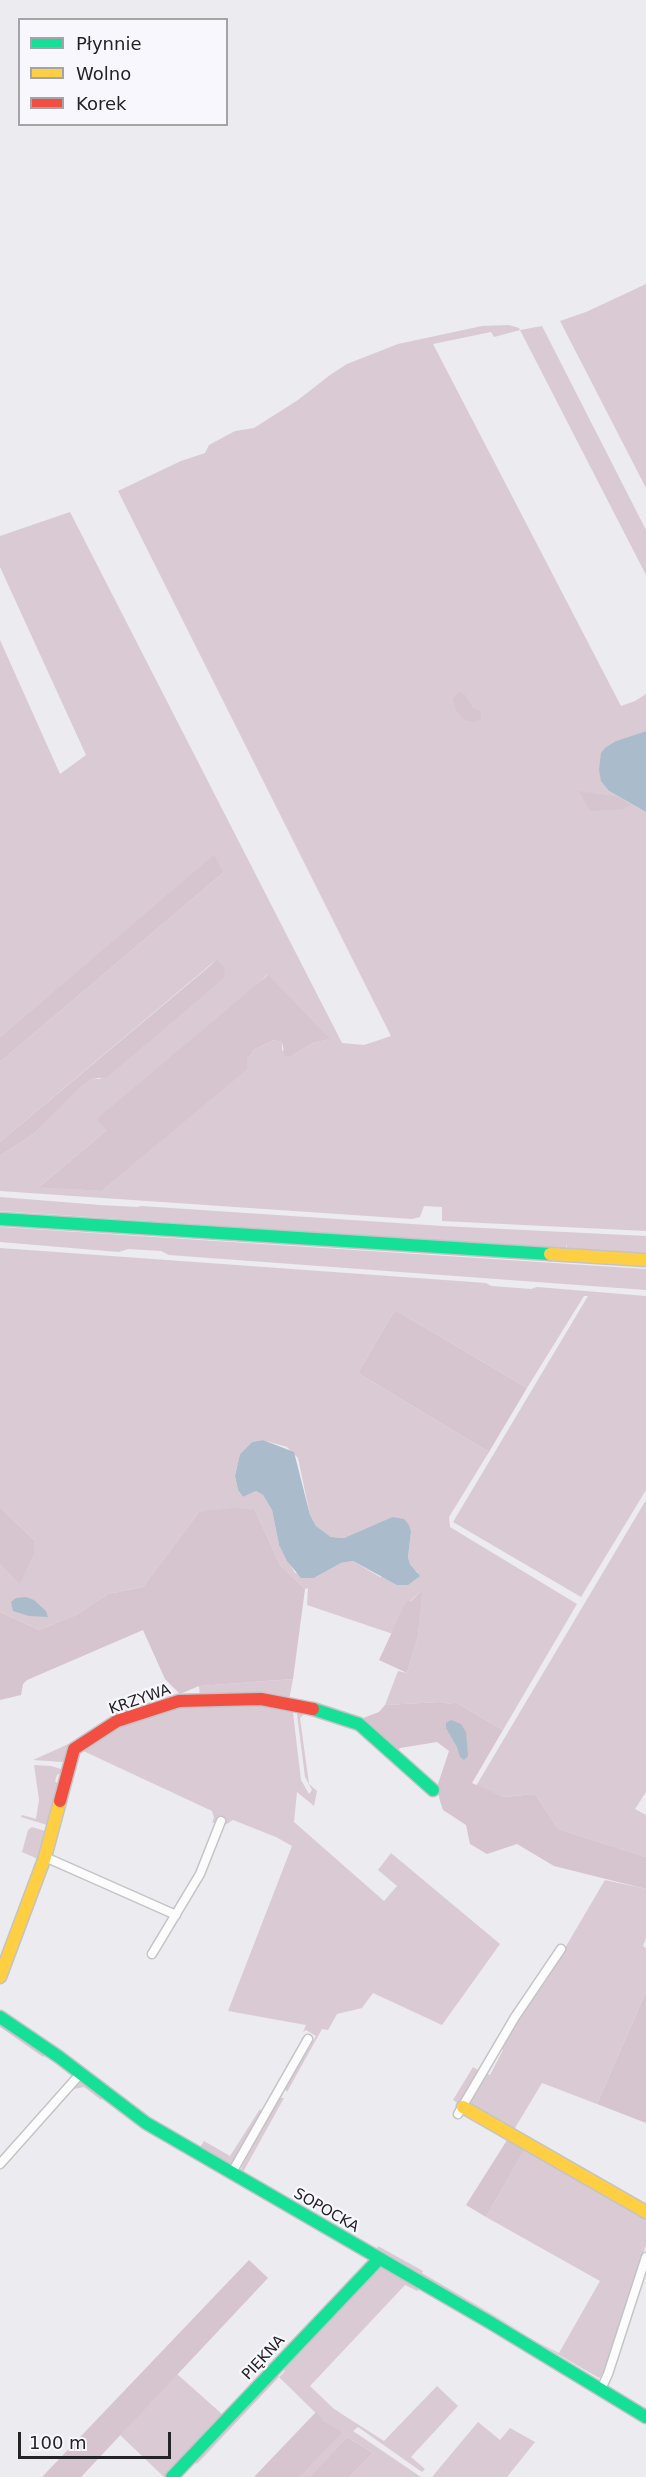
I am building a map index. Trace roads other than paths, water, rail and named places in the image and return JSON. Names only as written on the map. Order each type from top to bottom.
[{"type":"street","points":[[0,1219],[646,1260]]},
{"type":"street","name":"KRZYWA","points":[[0,1977],[45,1857],[74,1749],[117,1721],[179,1701],[261,1699],[316,1708],[359,1724],[433,1790]]},
{"type":"street","points":[[152,1954],[200,1874],[221,1821]]},
{"type":"street","points":[[45,1857],[176,1915]]},
{"type":"street","points":[[561,1949],[515,2017],[460,2110],[646,2212]]},
{"type":"street","name":"SOPOCKA","points":[[0,2017],[81,2073],[146,2123],[646,2417]]},
{"type":"street","points":[[231,2174],[308,2039]]},
{"type":"street","points":[[0,2164],[81,2073]]},
{"type":"street","points":[[601,2389],[646,2257]]},
{"type":"street","name":"PIĘKNA","points":[[172,2477],[379,2259]]},
{"type":"water","points":[[646,731],[646,812],[609,791],[601,781],[599,770],[601,753],[605,748],[616,741]]},
{"type":"water","points":[[263,1440],[294,1452],[310,1515],[316,1526],[331,1537],[344,1538],[392,1517],[404,1519],[411,1532],[408,1557],[410,1564],[420,1576],[408,1585],[397,1585],[353,1561],[341,1563],[314,1578],[301,1578],[287,1561],[279,1545],[272,1510],[263,1495],[256,1491],[243,1497],[238,1490],[235,1476],[240,1454],[252,1442]]},
{"type":"water","points":[[26,1597],[34,1600],[46,1611],[48,1617],[29,1616],[13,1611],[11,1602],[16,1598]]},
{"type":"water","points":[[451,1720],[461,1724],[466,1732],[468,1756],[464,1760],[460,1757],[446,1728],[446,1723]]}]
